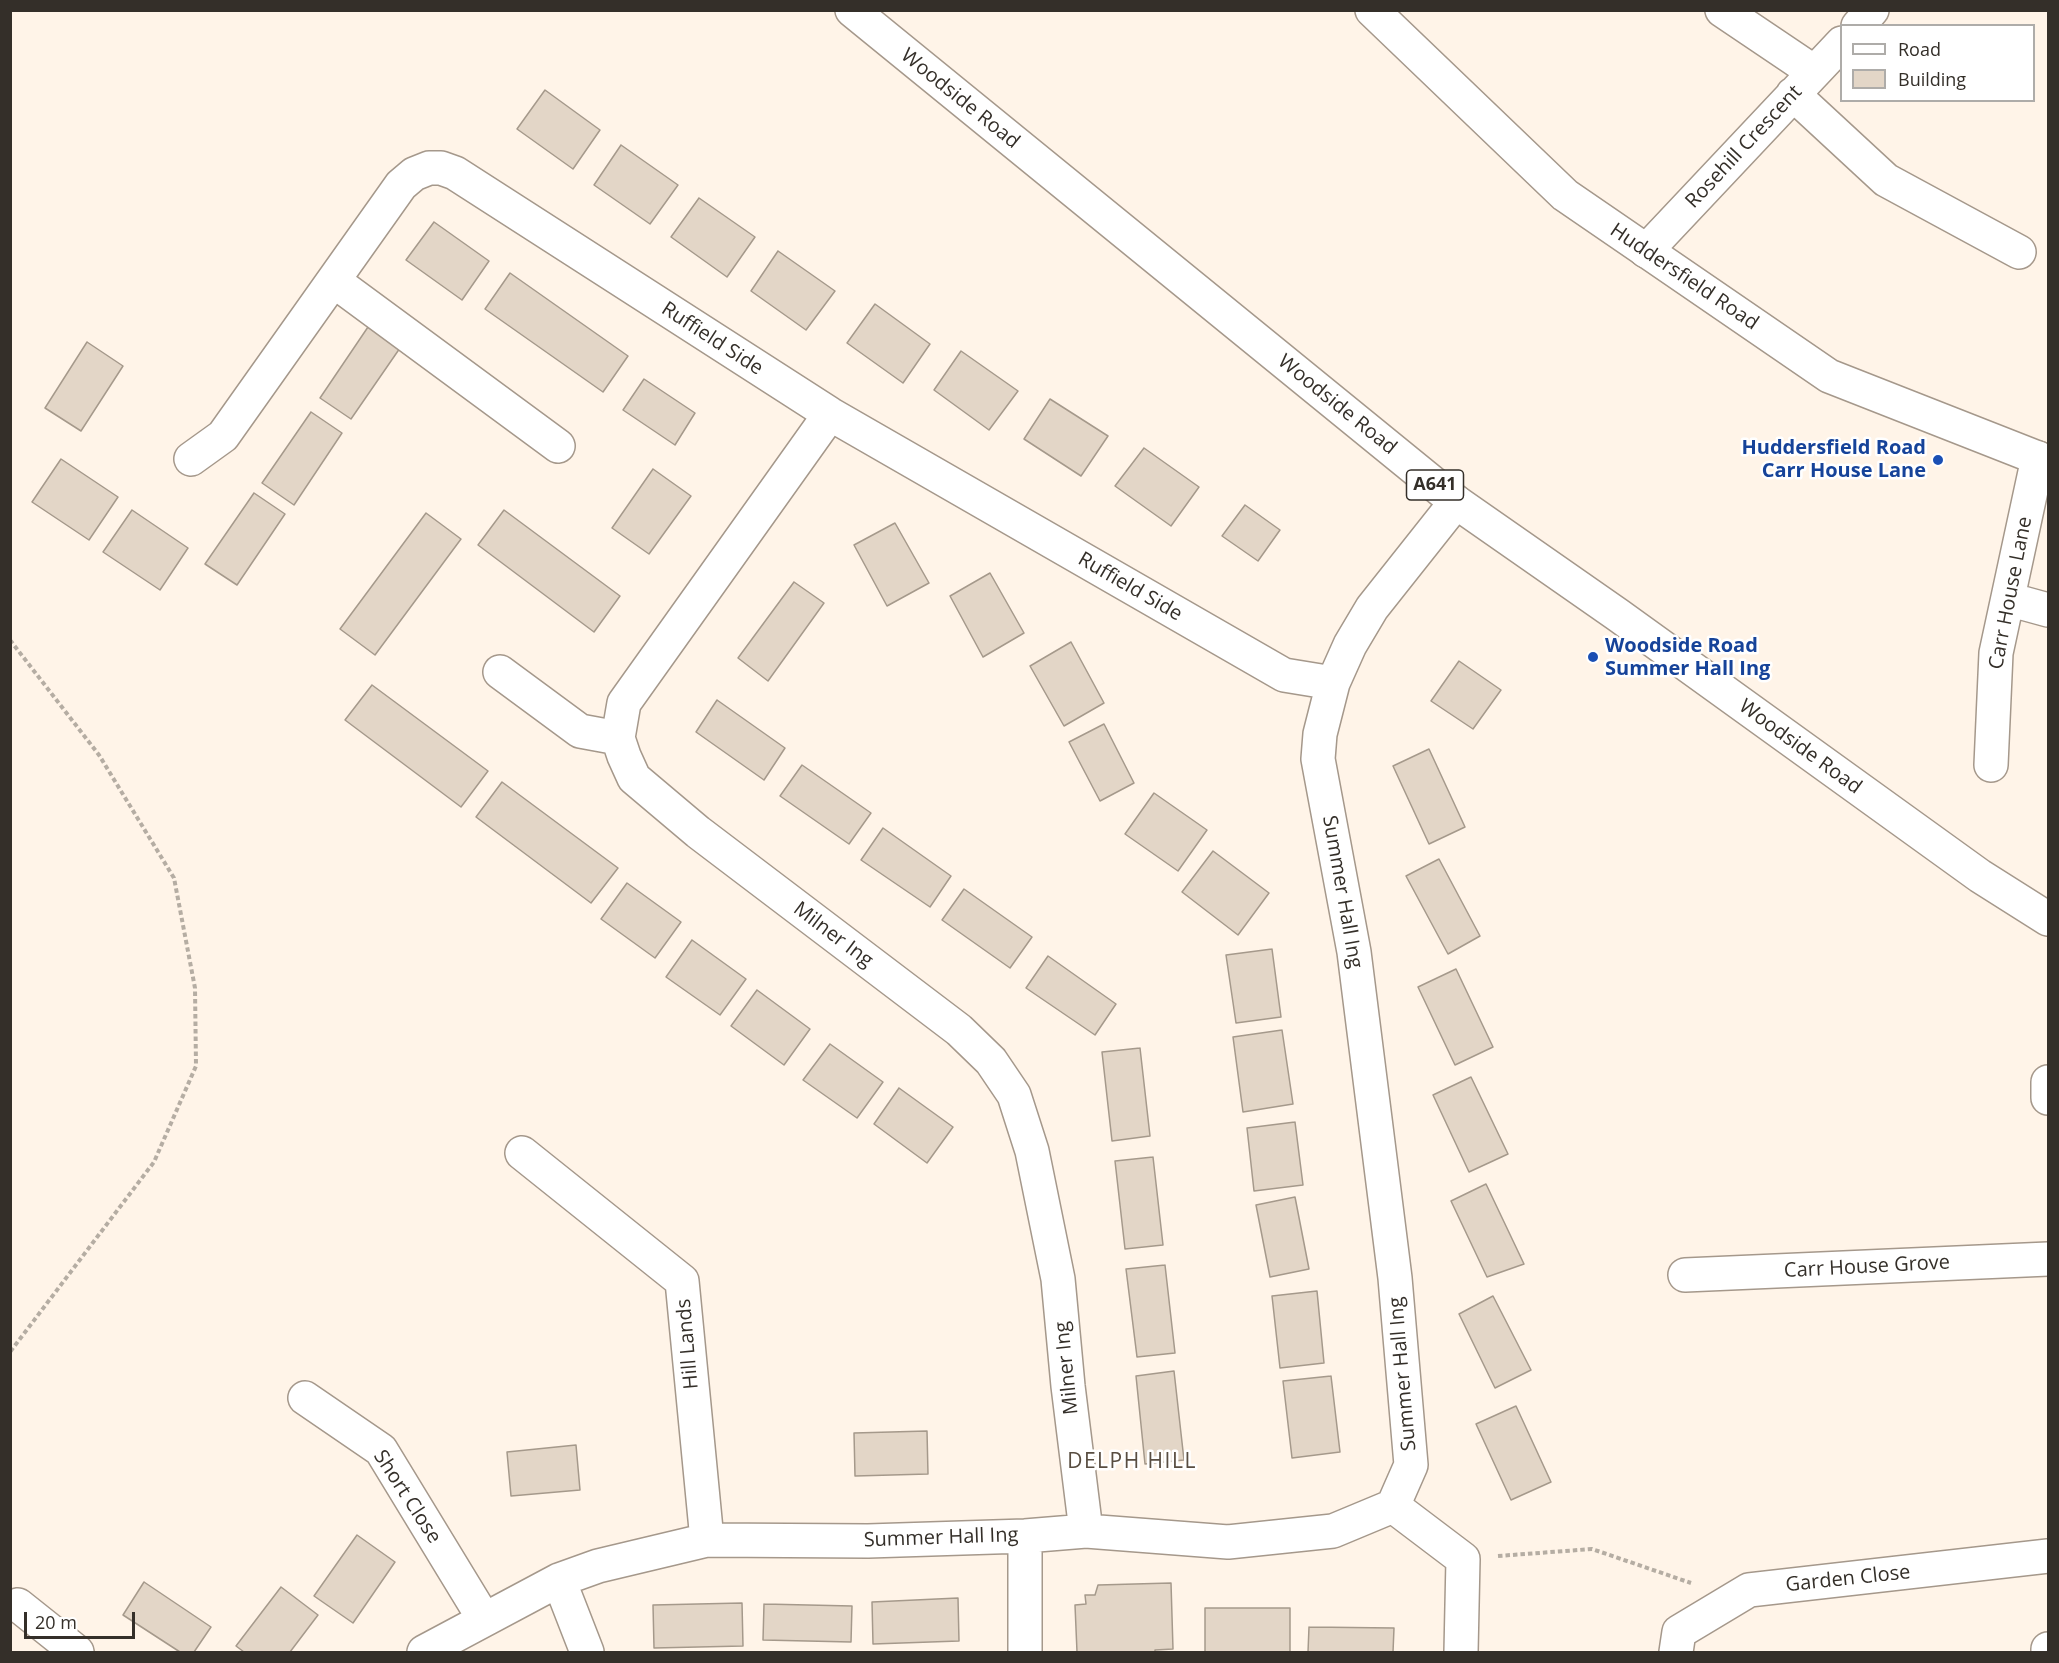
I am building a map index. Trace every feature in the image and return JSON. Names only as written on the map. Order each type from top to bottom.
[{"type":"street","name":"Woodside Road","points":[[852,10],[1456,502],[1618,615],[1980,876],[2049,919]]},
{"type":"street","name":"Huddersfield Road","points":[[1372,10],[1565,195],[1830,375],[2043,460]]},
{"type":"street","points":[[1722,10],[1804,83],[1886,180],[2019,252]]},
{"type":"street","points":[[1860,24],[1872,10]]},
{"type":"street","name":"Rosehill Crescent","points":[[1646,251],[1840,45]]},
{"type":"street","name":"Ruffield Side","points":[[191,459],[223,436],[401,185],[414,174],[429,168],[441,168],[455,173],[830,414],[1284,675],[1333,683]]},
{"type":"street","points":[[334,281],[558,447]]},
{"type":"street","points":[[500,672],[580,731],[618,738],[624,704],[830,414]]},
{"type":"street","name":"Carr House Lane","points":[[1991,765],[1996,653],[2043,460]]},
{"type":"street","name":"Summer Hall Ing","points":[[424,1653],[559,1580],[598,1566],[707,1540],[868,1541],[1025,1536],[1086,1531],[1228,1542],[1333,1531],[1393,1506],[1411,1465],[1395,1278],[1354,952],[1318,759],[1320,734],[1333,683],[1350,645],[1372,608],[1456,502]]},
{"type":"street","points":[[2008,599],[2049,610]]},
{"type":"street","name":"Milner Ing","points":[[618,738],[634,778],[699,832],[959,1030],[991,1061],[1014,1095],[1032,1151],[1058,1280],[1068,1386],[1086,1531]]},
{"type":"street","points":[[2049,1082],[2049,1098]]},
{"type":"street","name":"Hill Lands","points":[[522,1153],[682,1281],[707,1540]]},
{"type":"street","name":"Carr House Grove","points":[[1685,1275],[2049,1259]]},
{"type":"street","name":"Short Close","points":[[305,1398],[381,1450],[484,1619]]},
{"type":"street","points":[[1393,1506],[1463,1559],[1461,1653]]},
{"type":"street","points":[[1024,1653],[1025,1536]]},
{"type":"street","name":"Garden Close","points":[[1676,1653],[1679,1632],[1749,1590],[2049,1556]]},
{"type":"street","points":[[559,1580],[587,1653]]},
{"type":"street","points":[[18,1605],[77,1653]]},
{"type":"path","points":[[10,640],[99,755],[174,878],[195,987],[196,1066],[154,1161],[10,1352]]},
{"type":"path","points":[[1463,1559],[1592,1549],[1734,1599]]},
{"type":"building","points":[[545,90],[600,130],[573,169],[517,129]]},
{"type":"building","points":[[621,145],[678,185],[650,224],[594,185]]},
{"type":"building","points":[[699,198],[755,237],[727,277],[671,237]]},
{"type":"building","points":[[434,222],[489,261],[462,300],[406,260]]},
{"type":"building","points":[[778,251],[835,291],[806,330],[751,291]]},
{"type":"building","points":[[510,273],[628,356],[603,392],[485,309]]},
{"type":"building","points":[[875,304],[930,344],[903,383],[847,343]]},
{"type":"building","points":[[368,327],[400,348],[351,419],[320,398]]},
{"type":"building","points":[[87,342],[123,366],[81,431],[45,408]]},
{"type":"building","points":[[961,351],[1018,391],[989,430],[934,390]]},
{"type":"building","points":[[644,379],[695,413],[675,445],[623,410]]},
{"type":"building","points":[[1050,399],[1108,436],[1081,476],[1024,439]]},
{"type":"building","points":[[311,412],[342,433],[294,505],[262,483]]},
{"type":"building","points":[[1144,448],[1199,487],[1171,526],[1115,486]]},
{"type":"building","points":[[61,459],[118,497],[89,540],[32,502]]},
{"type":"building","points":[[653,469],[691,496],[649,554],[612,528]]},
{"type":"building","points":[[254,493],[285,514],[237,585],[205,564]]},
{"type":"building","points":[[1245,505],[1280,530],[1258,561],[1222,536]]},
{"type":"building","points":[[132,510],[188,548],[160,590],[103,552]]},
{"type":"building","points":[[504,510],[620,596],[594,632],[478,545]]},
{"type":"building","points":[[426,513],[461,539],[375,655],[340,629]]},
{"type":"building","points":[[895,523],[929,583],[887,606],[854,545]]},
{"type":"building","points":[[990,573],[1024,633],[983,657],[950,596]]},
{"type":"building","points":[[794,582],[824,603],[768,681],[738,658]]},
{"type":"building","points":[[1071,642],[1104,703],[1064,726],[1030,666]]},
{"type":"building","points":[[1459,661],[1501,690],[1473,729],[1431,701]]},
{"type":"building","points":[[372,685],[488,771],[461,807],[345,720]]},
{"type":"building","points":[[717,700],[785,748],[764,780],[696,732]]},
{"type":"building","points":[[1104,724],[1134,783],[1100,801],[1069,742]]},
{"type":"building","points":[[1429,749],[1465,827],[1429,844],[1393,766]]},
{"type":"building","points":[[802,765],[871,813],[849,844],[780,796]]},
{"type":"building","points":[[502,782],[618,868],[591,903],[476,817]]},
{"type":"building","points":[[1154,793],[1207,830],[1178,871],[1125,834]]},
{"type":"building","points":[[883,828],[951,876],[930,907],[861,860]]},
{"type":"building","points":[[1213,851],[1269,893],[1238,935],[1182,892]]},
{"type":"building","points":[[1439,859],[1480,936],[1448,954],[1406,876]]},
{"type":"building","points":[[627,883],[681,922],[655,958],[601,919]]},
{"type":"building","points":[[964,889],[1032,937],[1010,968],[942,920]]},
{"type":"building","points":[[692,940],[746,979],[720,1015],[666,977]]},
{"type":"building","points":[[1272,949],[1281,1017],[1236,1023],[1226,955]]},
{"type":"building","points":[[1048,956],[1116,1004],[1095,1035],[1026,988]]},
{"type":"building","points":[[1456,969],[1493,1047],[1455,1065],[1418,987]]},
{"type":"building","points":[[757,990],[810,1029],[784,1065],[731,1026]]},
{"type":"building","points":[[1282,1030],[1293,1104],[1243,1112],[1233,1037]]},
{"type":"building","points":[[830,1044],[883,1082],[857,1118],[803,1080]]},
{"type":"building","points":[[1140,1048],[1150,1136],[1112,1141],[1102,1052]]},
{"type":"building","points":[[1471,1077],[1508,1154],[1469,1172],[1433,1095]]},
{"type":"building","points":[[899,1088],[953,1127],[927,1163],[874,1124]]},
{"type":"building","points":[[1295,1122],[1303,1185],[1254,1191],[1247,1128]]},
{"type":"building","points":[[1153,1157],[1163,1245],[1125,1249],[1115,1161]]},
{"type":"building","points":[[1486,1184],[1524,1264],[1487,1277],[1451,1201]]},
{"type":"building","points":[[1295,1197],[1309,1269],[1270,1277],[1256,1205]]},
{"type":"building","points":[[1165,1265],[1175,1353],[1137,1357],[1126,1269]]},
{"type":"building","points":[[1317,1291],[1324,1363],[1280,1368],[1272,1296]]},
{"type":"building","points":[[1493,1296],[1531,1370],[1495,1388],[1459,1314]]},
{"type":"building","points":[[1174,1371],[1184,1460],[1145,1464],[1136,1376]]},
{"type":"building","points":[[1331,1376],[1340,1452],[1292,1458],[1283,1381]]},
{"type":"building","points":[[1516,1406],[1551,1482],[1511,1500],[1476,1424]]},
{"type":"building","points":[[927,1431],[928,1474],[855,1476],[854,1433]]},
{"type":"building","points":[[576,1445],[580,1490],[511,1496],[507,1452]]},
{"type":"building","points":[[357,1535],[395,1562],[353,1623],[314,1596]]},
{"type":"building","points":[[144,1582],[211,1627],[194,1652],[180,1652],[123,1615]]},
{"type":"building","points":[[1171,1583],[1173,1649],[1155,1650],[1155,1652],[1077,1652],[1075,1605],[1086,1604],[1085,1595],[1095,1595],[1098,1585]]},
{"type":"building","points":[[281,1587],[318,1615],[290,1652],[244,1652],[236,1646]]},
{"type":"building","points":[[958,1598],[959,1641],[873,1644],[872,1602]]},
{"type":"building","points":[[742,1603],[743,1646],[654,1648],[653,1605]]},
{"type":"building","points":[[764,1604],[852,1606],[851,1642],[763,1640]]},
{"type":"building","points":[[1205,1608],[1290,1608],[1290,1652],[1205,1652]]},
{"type":"building","points":[[1309,1627],[1394,1628],[1393,1652],[1308,1652]]},
{"type":"place","name":"Huddersfield Road Carr House Lane","points":[[1938,460]]},
{"type":"place","name":"Woodside Road Summer Hall Ing","points":[[1593,657]]},
{"type":"district","name":"DELPH HILL","points":[[1132,1462]]}]
